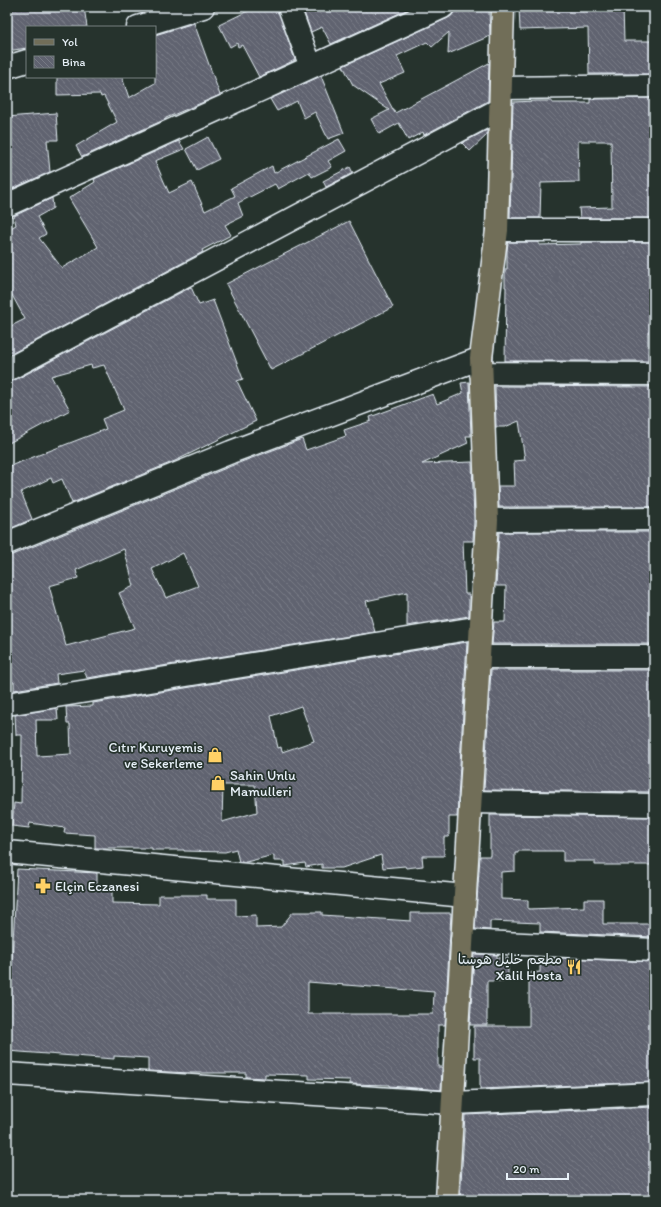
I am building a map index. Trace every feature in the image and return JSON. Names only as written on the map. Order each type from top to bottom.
[{"type":"main road","points":[[447,1200],[487,520],[481,365],[497,230],[503,7]]},
{"type":"street","points":[[141,26],[203,7]]},
{"type":"street","points":[[289,7],[311,66]]},
{"type":"street","points":[[7,205],[443,7]]},
{"type":"street","points":[[7,67],[26,61]]},
{"type":"street","points":[[501,88],[654,86]]},
{"type":"street","points":[[7,370],[500,109]]},
{"type":"street","points":[[497,230],[654,230]]},
{"type":"street","points":[[7,543],[231,452],[481,365],[654,374]]},
{"type":"street","points":[[487,520],[654,519]]},
{"type":"street","points":[[7,704],[481,627]]},
{"type":"street","points":[[479,657],[654,657]]},
{"type":"street","points":[[470,802],[654,805]]},
{"type":"street","points":[[7,852],[465,896]]},
{"type":"street","points":[[462,942],[654,950]]},
{"type":"street","points":[[7,1074],[453,1103],[654,1094]]},
{"type":"building","points":[[30,7],[84,7],[87,26],[26,26],[26,48],[7,51],[7,10]]},
{"type":"building","points":[[256,7],[277,7],[295,60],[259,77],[242,45],[238,47],[237,43],[230,47],[219,25]]},
{"type":"building","points":[[302,7],[413,7],[331,44],[322,27],[311,32]]},
{"type":"building","points":[[519,7],[623,7],[624,41],[654,41],[654,74],[589,74],[588,28],[520,30]]},
{"type":"building","points":[[489,10],[490,36],[448,54],[449,32],[432,47],[427,42],[397,56],[405,73],[379,84],[395,113],[489,63],[488,101],[424,135],[423,132],[408,140],[399,123],[379,134],[371,119],[389,110],[353,85],[343,66],[448,18],[454,12]]},
{"type":"building","points":[[194,23],[220,95],[82,157],[76,146],[117,122],[104,96],[101,97],[100,94],[57,95],[57,78],[122,78],[129,98],[155,83],[156,35]]},
{"type":"building","points":[[321,76],[344,133],[328,139],[315,112],[304,118],[297,101],[277,111],[270,99]]},
{"type":"building","points":[[654,98],[654,136],[652,136],[654,218],[580,218],[579,208],[612,207],[611,141],[578,141],[579,182],[541,183],[540,218],[510,218],[513,102],[552,101],[552,103],[590,103],[590,99]]},
{"type":"building","points":[[56,113],[58,140],[47,140],[50,172],[9,190],[7,180],[7,117]]},
{"type":"building","points":[[487,130],[487,135],[470,151],[462,143]]},
{"type":"building","points":[[208,137],[219,159],[197,170],[186,149]]},
{"type":"building","points":[[339,139],[346,151],[328,161],[332,167],[312,177],[309,172],[278,189],[275,184],[238,203],[243,216],[225,225],[231,235],[202,250],[203,252],[9,355],[7,351],[7,328],[25,319],[7,286],[7,230],[16,225],[14,216],[52,198],[53,208],[37,217],[46,234],[39,238],[62,268],[98,247],[69,198],[95,182],[94,179],[179,141],[184,149],[155,161],[169,193],[192,182],[205,211],[235,196],[231,188],[272,166],[274,173]]},
{"type":"building","points":[[350,167],[353,173],[326,187],[323,181]]},
{"type":"building","points":[[349,221],[393,307],[271,370],[226,284]]},
{"type":"building","points":[[508,242],[539,242],[539,245],[581,244],[581,242],[654,242],[654,311],[651,311],[652,332],[648,332],[648,361],[505,361],[505,269],[507,269]]},
{"type":"building","points":[[191,287],[199,305],[213,300],[243,379],[237,381],[256,421],[175,461],[72,503],[62,479],[53,483],[51,478],[21,492],[32,519],[7,530],[7,460],[10,466],[106,429],[102,419],[124,410],[104,365],[92,368],[91,365],[51,376],[70,410],[7,444],[7,382],[13,381]]},
{"type":"building","points":[[469,382],[471,436],[466,436],[468,443],[422,464],[472,462],[474,520],[473,541],[463,541],[465,594],[469,594],[469,616],[407,626],[407,592],[366,601],[375,632],[87,678],[84,670],[56,674],[57,683],[14,690],[14,682],[10,682],[7,667],[7,555],[12,555],[236,464],[302,439],[306,450],[346,436],[344,430],[371,421],[370,417],[433,394],[437,404],[463,393],[461,383]],"holes":[[[124,549],[134,586],[119,593],[135,628],[66,646],[49,586],[78,578],[76,570]],[[183,553],[198,586],[166,598],[152,569]]]},
{"type":"building","points":[[495,386],[654,387],[654,507],[499,507],[498,486],[515,486],[514,461],[525,460],[519,421],[505,427],[496,427]]},
{"type":"building","points":[[499,532],[654,532],[654,644],[492,644],[494,622],[505,622],[506,586],[496,586]]},
{"type":"building","points":[[467,642],[457,817],[449,817],[449,837],[444,837],[444,856],[422,856],[423,866],[406,868],[405,866],[383,868],[381,855],[342,868],[322,868],[322,864],[306,867],[305,863],[285,866],[285,861],[274,861],[274,855],[246,862],[239,862],[236,849],[225,852],[152,850],[152,848],[95,848],[95,835],[64,833],[65,828],[30,823],[29,828],[12,826],[14,803],[21,804],[22,735],[16,735],[15,715],[57,708],[58,720],[36,720],[37,756],[71,754],[70,724],[67,724],[66,707],[93,706],[93,703]],"holes":[[[301,706],[314,741],[282,752],[281,747],[278,748],[271,716]],[[223,785],[255,785],[257,812],[222,822]]]},
{"type":"building","points":[[491,670],[654,670],[654,792],[484,790]]},
{"type":"building","points":[[490,815],[654,817],[653,865],[595,865],[595,861],[563,861],[563,851],[518,851],[518,853],[515,853],[515,871],[501,872],[501,899],[528,900],[528,909],[584,907],[584,899],[603,899],[603,924],[654,924],[654,937],[540,932],[540,923],[490,921],[490,930],[475,929],[480,856],[490,856]]},
{"type":"building","points":[[17,869],[97,873],[97,889],[112,889],[112,903],[159,904],[159,895],[207,895],[207,899],[236,899],[236,916],[256,915],[256,928],[281,927],[293,912],[322,912],[322,915],[411,921],[411,913],[451,913],[445,1025],[438,1025],[438,1067],[442,1067],[441,1090],[389,1085],[350,1084],[350,1080],[309,1079],[309,1075],[265,1074],[265,1078],[246,1077],[246,1073],[148,1071],[148,1058],[114,1056],[114,1059],[7,1051]],"holes":[[[308,982],[434,992],[433,1014],[308,1014]]]},
{"type":"building","points":[[474,954],[497,955],[497,958],[508,958],[508,981],[487,981],[487,1025],[470,1025]]},
{"type":"building","points":[[540,957],[654,962],[654,1082],[480,1089],[480,1058],[474,1058],[474,1026],[529,1026],[529,973],[540,972]]},
{"type":"building","points":[[654,1107],[654,1200],[460,1200],[465,1115]]},
{"type":"place","name":"Cıtır Kuruyemis ve Sekerleme","points":[[215,755]]},
{"type":"place","name":"Sahin Unlu Mamulleri","points":[[218,783]]},
{"type":"place","name":"Elçin Eczanesi","points":[[43,886]]},
{"type":"place","name":"مطعم خليل هوستا Xalil Hosta","points":[[574,967]]}]
